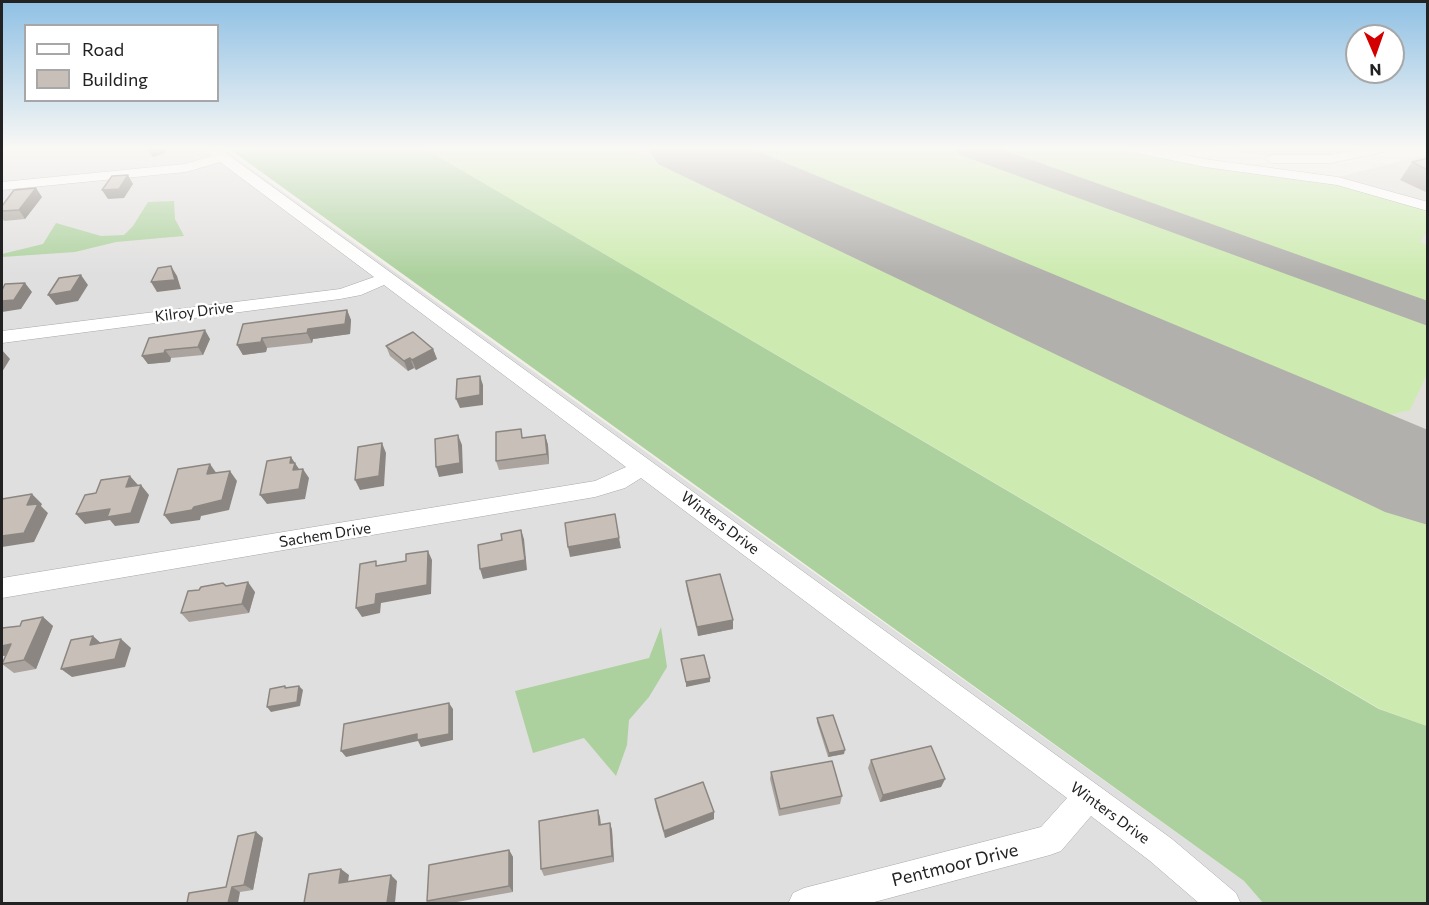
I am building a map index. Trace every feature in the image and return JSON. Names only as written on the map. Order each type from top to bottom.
[{"type":"street","name":"Winters Drive","points":[[266,190],[1161,850],[1226,903]]},
{"type":"street","points":[[1370,190],[1428,207]]},
{"type":"street","name":"Kilroy Drive","points":[[2,337],[340,294],[355,291],[384,279]]},
{"type":"street","name":"Sachem Drive","points":[[2,588],[595,489],[644,467]]},
{"type":"street","name":"Pentmoor Drive","points":[[804,903],[1050,840],[1088,797]]},
{"type":"shaded area","points":[[2,190],[281,190],[1244,881],[1263,903],[2,904]]},
{"type":"shaded area","points":[[512,190],[1427,190],[1427,711]]},
{"type":"green space","points":[[287,190],[496,190],[1379,709],[1427,726],[1427,903],[1263,903],[1244,881]]},
{"type":"green space","points":[[496,190],[718,190],[1427,524],[1427,726],[1380,709]]},
{"type":"green space","points":[[844,190],[1069,190],[1415,318],[1427,327],[1427,374],[1410,410],[1385,416],[1354,409]]},
{"type":"green space","points":[[1104,190],[1358,190],[1427,210],[1427,231],[1420,242],[1427,245],[1427,306]]},
{"type":"green space","points":[[174,201],[175,219],[184,236],[116,242],[75,252],[2,257],[2,254],[43,244],[56,223],[101,236],[124,235],[133,226],[148,202]]},
{"type":"green space","points":[[661,627],[667,667],[649,697],[629,720],[627,745],[616,776],[584,738],[533,753],[515,691],[649,658]]},
{"type":"building","points":[[14,190],[34,190],[19,210],[2,211],[2,206]]},
{"type":"building","points":[[171,266],[175,280],[151,282],[158,268]]},
{"type":"building","points":[[81,275],[71,291],[48,295],[59,278]]},
{"type":"building","points":[[25,283],[14,300],[2,301],[2,290],[5,284]]},
{"type":"building","points":[[347,310],[345,324],[308,329],[307,333],[262,338],[261,342],[237,345],[243,324]]},
{"type":"building","points":[[205,330],[198,347],[165,350],[164,353],[142,356],[149,338]]},
{"type":"building","points":[[413,332],[433,349],[412,360],[410,358],[404,361],[386,346]]},
{"type":"building","points":[[480,376],[480,395],[456,399],[457,379]]},
{"type":"building","points":[[521,429],[522,438],[545,435],[547,454],[496,461],[496,432]]},
{"type":"building","points":[[458,435],[460,463],[436,467],[435,439]]},
{"type":"building","points":[[382,443],[379,476],[355,480],[358,447]]},
{"type":"building","points":[[291,457],[290,463],[295,463],[293,470],[303,469],[299,489],[260,495],[267,461]]},
{"type":"building","points":[[210,464],[207,474],[230,471],[222,500],[194,507],[192,510],[164,515],[178,469]]},
{"type":"building","points":[[130,476],[126,487],[141,485],[131,513],[107,517],[110,509],[76,514],[85,495],[96,493],[101,480]]},
{"type":"building","points":[[32,494],[27,505],[38,504],[24,533],[2,536],[2,499]]},
{"type":"building","points":[[615,514],[619,538],[568,547],[565,523]]},
{"type":"building","points":[[521,530],[525,560],[480,569],[478,545],[502,540],[501,534]]},
{"type":"building","points":[[428,551],[427,585],[376,594],[375,604],[356,608],[360,564],[376,561],[376,566],[406,561],[406,554]]},
{"type":"building","points":[[720,574],[733,620],[697,627],[686,581]]},
{"type":"building","points":[[248,582],[242,604],[181,613],[188,591],[223,583],[226,586]]},
{"type":"building","points":[[43,617],[24,660],[2,664],[11,644],[2,646],[2,628],[20,626],[22,621]]},
{"type":"building","points":[[93,636],[90,645],[121,639],[115,659],[61,669],[71,640]]},
{"type":"building","points":[[704,655],[710,678],[686,682],[681,659]]},
{"type":"building","points":[[285,686],[285,688],[299,686],[297,702],[267,707],[270,689]]},
{"type":"building","points":[[449,703],[449,734],[417,740],[417,734],[341,751],[344,724]]},
{"type":"building","points":[[833,715],[845,750],[829,753],[817,718]]},
{"type":"building","points":[[931,746],[945,779],[883,795],[871,760]]},
{"type":"building","points":[[832,761],[842,796],[780,809],[771,772]]},
{"type":"building","points":[[703,782],[714,812],[664,831],[655,799]]},
{"type":"building","points":[[598,810],[599,825],[610,823],[612,856],[541,869],[539,821]]},
{"type":"building","points":[[256,832],[244,885],[232,887],[228,903],[187,903],[189,893],[226,887],[238,836]]},
{"type":"building","points":[[509,850],[509,886],[427,901],[429,865]]},
{"type":"building","points":[[341,869],[339,883],[391,875],[387,903],[304,903],[309,874]]},
{"type":"taxiway","points":[[1086,190],[1428,314]]},
{"type":"taxiway","points":[[1363,451],[1395,457],[1428,455]]},
{"type":"runway","points":[[779,190],[1428,480]]}]
